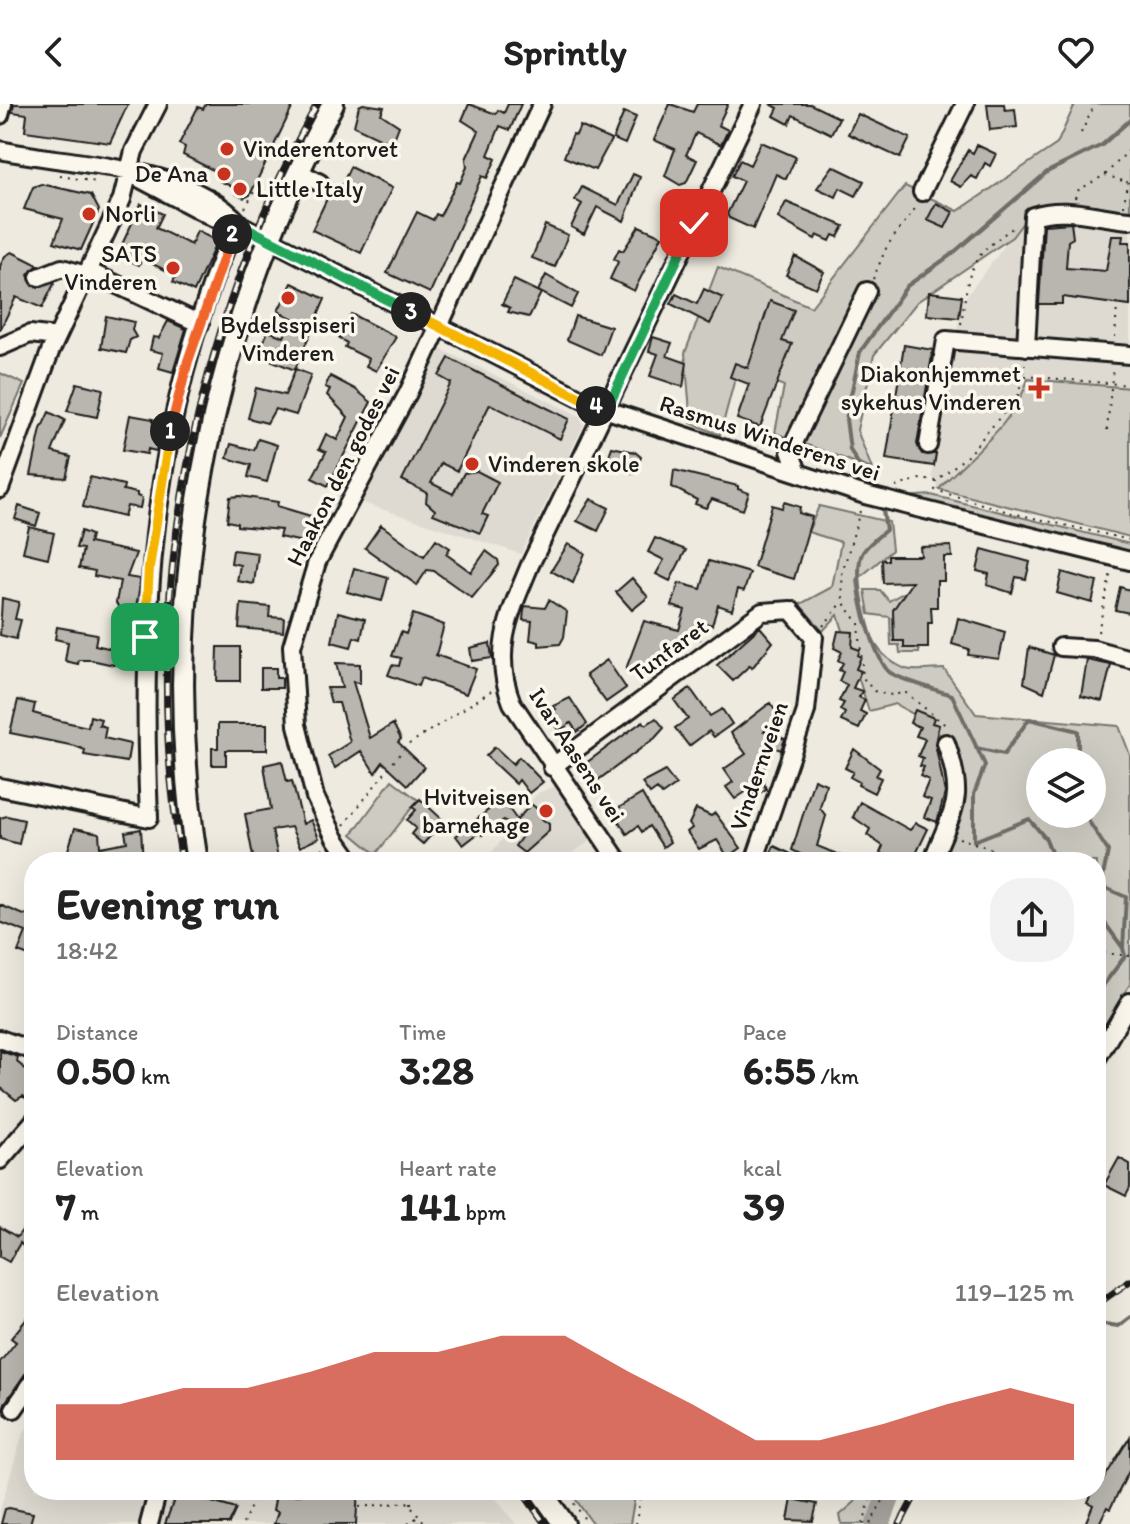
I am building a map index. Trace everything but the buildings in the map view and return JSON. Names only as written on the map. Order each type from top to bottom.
[{"type":"main road","points":[[196,852],[186,768],[183,684],[192,540],[222,383],[299,172],[333,104]]},
{"type":"main road","points":[[547,1500],[564,1524]]},
{"type":"street","points":[[0,115],[3,104]]},
{"type":"street","points":[[0,489],[57,337],[122,199],[134,151],[158,104]]},
{"type":"street","name":"Haakon den godes vei","points":[[345,852],[315,797],[297,725],[292,646],[317,562],[395,418],[542,104]]},
{"type":"street","name":"Ivar Aasens vei","points":[[612,852],[552,767],[512,703],[504,682],[503,630],[530,565],[753,104]]},
{"type":"street","points":[[922,192],[965,104]]},
{"type":"street","name":"Rasmus Winderens vei","points":[[0,150],[129,173],[158,175],[212,200],[272,241],[607,409],[798,472],[859,497],[885,496],[1122,560]]},
{"type":"street","points":[[299,172],[320,183]]},
{"type":"street","points":[[1026,347],[1033,216],[1070,210],[1089,216],[1126,219]]},
{"type":"street","points":[[0,787],[149,818],[144,688],[149,568],[160,483],[177,399],[200,324],[239,221]]},
{"type":"street","points":[[39,277],[62,268],[87,273],[200,324]]},
{"type":"street","points":[[798,472],[790,451],[867,291]]},
{"type":"street","points":[[0,347],[30,334],[57,337]]},
{"type":"street","points":[[928,445],[946,340],[1130,355]]},
{"type":"street","name":"Tunfaret","points":[[552,767],[762,612],[791,610],[814,637]]},
{"type":"street","name":"Vindernveien","points":[[757,852],[806,711],[814,637]]},
{"type":"street","points":[[1061,647],[1094,649],[1130,659]]},
{"type":"street","points":[[937,852],[956,809],[958,789],[948,736]]},
{"type":"street","points":[[1106,1043],[1130,1002]]},
{"type":"street","points":[[0,1039],[24,1047]]},
{"type":"street","points":[[0,1160],[24,1132]]},
{"type":"street","points":[[14,1409],[24,1394]]},
{"type":"street","points":[[149,1524],[155,1500]]},
{"type":"path","points":[[1081,133],[1095,104]]},
{"type":"path","points":[[1070,210],[1077,191],[1105,175],[1130,149]]},
{"type":"path","points":[[1105,175],[1128,183],[1126,219]]},
{"type":"path","points":[[239,221],[259,183]]},
{"type":"path","points":[[867,291],[887,246],[917,206],[922,192]]},
{"type":"path","points":[[959,341],[968,280],[977,255],[1033,216]]},
{"type":"path","points":[[1026,347],[1024,376],[1018,396],[967,456],[936,481],[935,490],[1012,513],[1130,540]]},
{"type":"path","points":[[1107,430],[1112,372]]},
{"type":"path","points":[[1024,376],[1130,385]]},
{"type":"path","points":[[885,496],[918,479],[936,481]]},
{"type":"path","points":[[859,497],[842,574],[843,602],[859,623],[863,678],[874,691],[888,695],[906,693],[948,736]]},
{"type":"path","points":[[1094,649],[1122,560]]},
{"type":"path","points":[[814,637],[843,602]]},
{"type":"path","points":[[322,852],[406,746],[504,682]]},
{"type":"path","points":[[942,840],[962,838],[1002,852]]},
{"type":"path","points":[[1106,954],[1130,956]]},
{"type":"path","points":[[243,1524],[254,1500]]},
{"type":"path","points":[[411,1500],[411,1504]]},
{"type":"path","points":[[572,1500],[588,1524]]},
{"type":"path","points":[[636,1524],[640,1500]]},
{"type":"path","points":[[863,1524],[870,1500]]},
{"type":"path","points":[[870,1524],[882,1500]]},
{"type":"path","points":[[359,1507],[398,1501],[411,1504],[425,1524]]},
{"type":"path","points":[[408,1524],[420,1516]]},
{"type":"path","points":[[418,1524],[420,1516]]},
{"type":"shaded area","points":[[1075,104],[1130,104],[1130,212],[1037,204],[1012,237],[917,302],[874,355],[857,430],[872,469],[775,433],[784,386],[738,367],[720,435],[691,423],[685,353],[718,267],[811,307],[905,186],[958,211],[1057,144]]},
{"type":"shaded area","name":"Diakonhjemmet sykehus Vinderen","points":[[1037,203],[1130,212],[1130,537],[939,489],[932,475],[962,302]]},
{"type":"shaded area","name":"Vinderen skole","points":[[441,349],[580,416],[583,426],[521,554],[360,502]]},
{"type":"shaded area","points":[[0,373],[24,384],[0,438]]},
{"type":"shaded area","points":[[1028,379],[1130,388],[1130,537],[939,489],[1002,425],[1013,411]]},
{"type":"shaded area","points":[[931,495],[1130,544],[1130,554],[902,497]]},
{"type":"shaded area","points":[[819,506],[889,522],[892,550],[857,580],[869,632],[875,644],[893,663],[910,670],[944,669],[976,714],[1119,726],[1130,755],[1130,984],[1106,1024],[1106,852],[943,850],[952,825],[948,743],[926,721],[895,704],[869,711],[838,615],[818,636],[793,608],[832,587],[841,542],[808,532]]},
{"type":"shaded area","points":[[865,590],[880,590],[889,601],[908,590],[919,629],[919,653],[900,653],[899,645],[891,645],[890,617],[869,614]]},
{"type":"shaded area","points":[[392,780],[418,800],[378,852],[352,834]]},
{"type":"shaded area","name":"Hvitveisen barnehage","points":[[555,786],[592,840],[573,852],[492,852],[508,832],[504,828],[538,793]]},
{"type":"shaded area","points":[[24,1433],[24,1500],[497,1500],[516,1524],[0,1524],[0,1510]]},
{"type":"shaded area","points":[[576,1500],[634,1500],[630,1524],[593,1524]]},
{"type":"shaded area","points":[[894,1500],[881,1524],[842,1524],[840,1515],[855,1502]]},
{"type":"waterway","points":[[871,485],[850,450],[846,419],[860,352],[907,286],[952,254],[1047,172],[1102,145],[1130,120]]},
{"type":"waterway","points":[[883,510],[886,530],[863,552],[859,577],[865,613],[882,662],[888,671],[899,677],[952,695],[985,765],[974,794],[974,841],[1029,819],[1046,839],[1051,852]]},
{"type":"waterway","points":[[976,748],[1004,754],[1029,719],[1078,731],[1078,748]]},
{"type":"waterway","points":[[1093,828],[1108,851],[1106,861]]},
{"type":"waterway","points":[[1106,888],[1126,897],[1123,948]]},
{"type":"waterway","points":[[1106,925],[1123,948],[1125,956],[1106,982]]},
{"type":"waterway","points":[[1106,1324],[1118,1326],[1130,1317]]},
{"type":"waterway","points":[[878,1524],[887,1500]]},
{"type":"railway","points":[[181,852],[170,765],[167,667],[172,569],[186,472],[208,376],[237,282],[274,191],[317,104]]},
{"type":"railway","points":[[1106,1298],[1130,1281]]},
{"type":"railway","points":[[528,1500],[545,1524]]},
{"type":"railway","points":[[900,1524],[913,1500]]},
{"type":"place","name":"Vinderentorvet","points":[[227,149]]},
{"type":"place","name":"De Ana","points":[[224,174]]},
{"type":"place","name":"Little Italy","points":[[240,189]]},
{"type":"place","name":"Norli","points":[[89,214]]},
{"type":"place","name":"SATS Vinderen","points":[[173,268]]},
{"type":"place","name":"Bydelsspiseri Vinderen","points":[[288,298]]},
{"type":"place","name":"Diakonhjemmet sykehus Vinderen","points":[[1039,388]]},
{"type":"place","name":"Vinderen skole","points":[[472,464]]},
{"type":"place","name":"Hvitveisen barnehage","points":[[546,811]]},
{"type":"route","points":[[145,637],[149,568],[160,483],[177,399],[217,271],[236,224],[595,406],[607,409],[694,223]]}]
